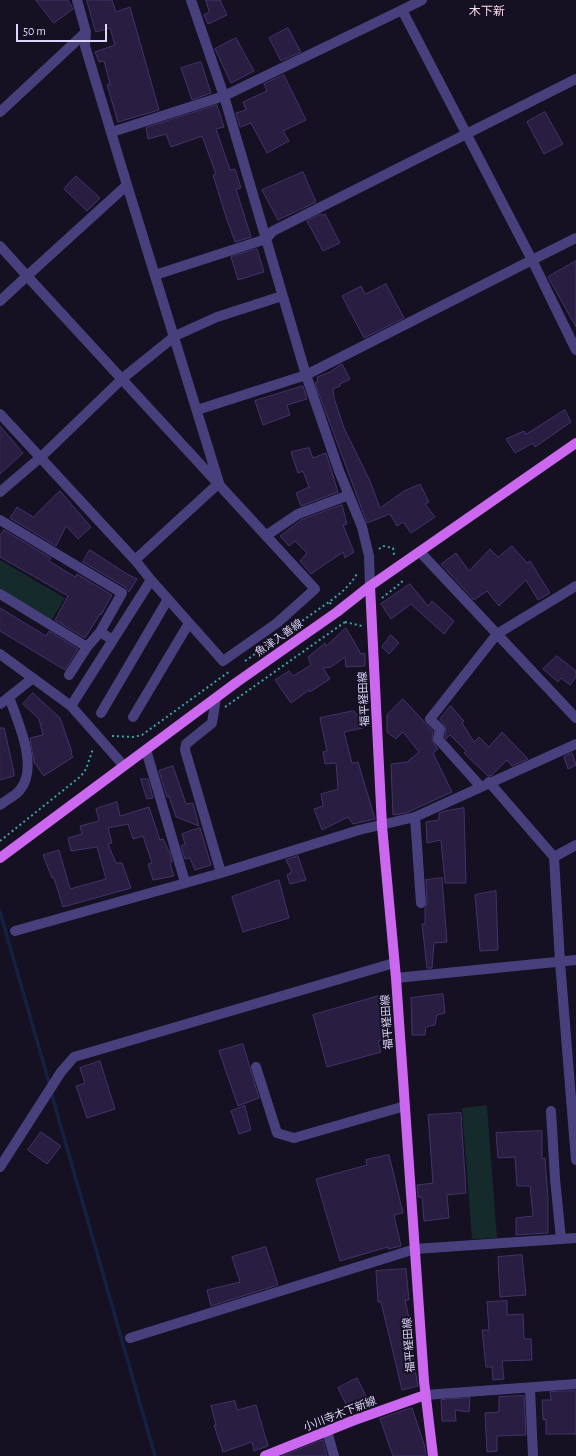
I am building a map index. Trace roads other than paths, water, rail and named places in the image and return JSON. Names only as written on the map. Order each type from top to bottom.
[{"type":"main road","name":"魚津入善線","points":[[0,858],[216,698],[337,612],[370,586],[576,443]]},
{"type":"main road","name":"福平経田線","points":[[370,586],[382,826],[396,978],[425,1395],[433,1456]]},
{"type":"main road","name":"小川寺木下新線","points":[[265,1456],[283,1453],[327,1431],[425,1395]]},
{"type":"street","points":[[77,0],[86,32],[85,46],[219,483]]},
{"type":"street","points":[[191,0],[224,96],[306,375],[339,471],[362,527],[369,556],[370,586]]},
{"type":"street","points":[[112,132],[224,96],[422,0]]},
{"type":"street","points":[[402,10],[532,260],[576,350]]},
{"type":"street","points":[[0,112],[86,32]]},
{"type":"street","points":[[156,275],[266,239],[273,231],[576,79]]},
{"type":"street","points":[[0,301],[127,185]]},
{"type":"street","points":[[197,410],[306,375],[576,238]]},
{"type":"street","points":[[0,246],[123,378],[315,589],[277,622],[223,661],[135,560],[0,414]]},
{"type":"street","points":[[0,492],[41,457],[123,378],[175,336],[218,317],[282,296]]},
{"type":"street","points":[[135,560],[219,483]]},
{"type":"street","points":[[267,535],[298,514],[349,495]]},
{"type":"street","points":[[0,520],[122,593],[100,632],[86,647],[69,675]]},
{"type":"street","points":[[420,552],[576,718]]},
{"type":"street","points":[[71,706],[151,580]]},
{"type":"street","points":[[576,586],[497,634],[430,719],[440,729],[438,738],[554,857],[560,962],[576,1160]]},
{"type":"street","points":[[0,594],[86,647]]},
{"type":"street","points":[[102,713],[168,599]]},
{"type":"street","points":[[133,717],[189,623]]},
{"type":"street","points":[[100,632],[113,640]]},
{"type":"street","points":[[0,654],[71,706],[124,766]]},
{"type":"street","points":[[0,704],[33,678]]},
{"type":"street","points":[[0,805],[20,791],[28,777],[29,762],[9,697]]},
{"type":"street","points":[[216,698],[212,723],[186,744],[185,750],[221,873]]},
{"type":"street","points":[[15,931],[221,873],[359,830],[382,826],[415,817],[576,744]]},
{"type":"street","points":[[146,750],[185,882]]},
{"type":"street","points":[[415,817],[421,903]]},
{"type":"street","points":[[554,857],[576,845]]},
{"type":"street","points":[[396,978],[576,960]]},
{"type":"street","points":[[0,1167],[60,1072],[74,1057],[394,964]]},
{"type":"street","points":[[256,1067],[276,1133],[294,1138],[405,1106]]},
{"type":"street","points":[[551,1111],[555,1180],[561,1239]]},
{"type":"street","points":[[130,1338],[415,1249],[576,1238]]},
{"type":"street","points":[[425,1395],[576,1384]]},
{"type":"street","points":[[530,1388],[533,1456]]},
{"type":"street","points":[[327,1431],[334,1456]]},
{"type":"waterway","points":[[0,912],[50,1086]]},
{"type":"waterway","points":[[51,1092],[155,1456]]},
{"type":"district","name":"木下新","points":[[487,11]]}]
